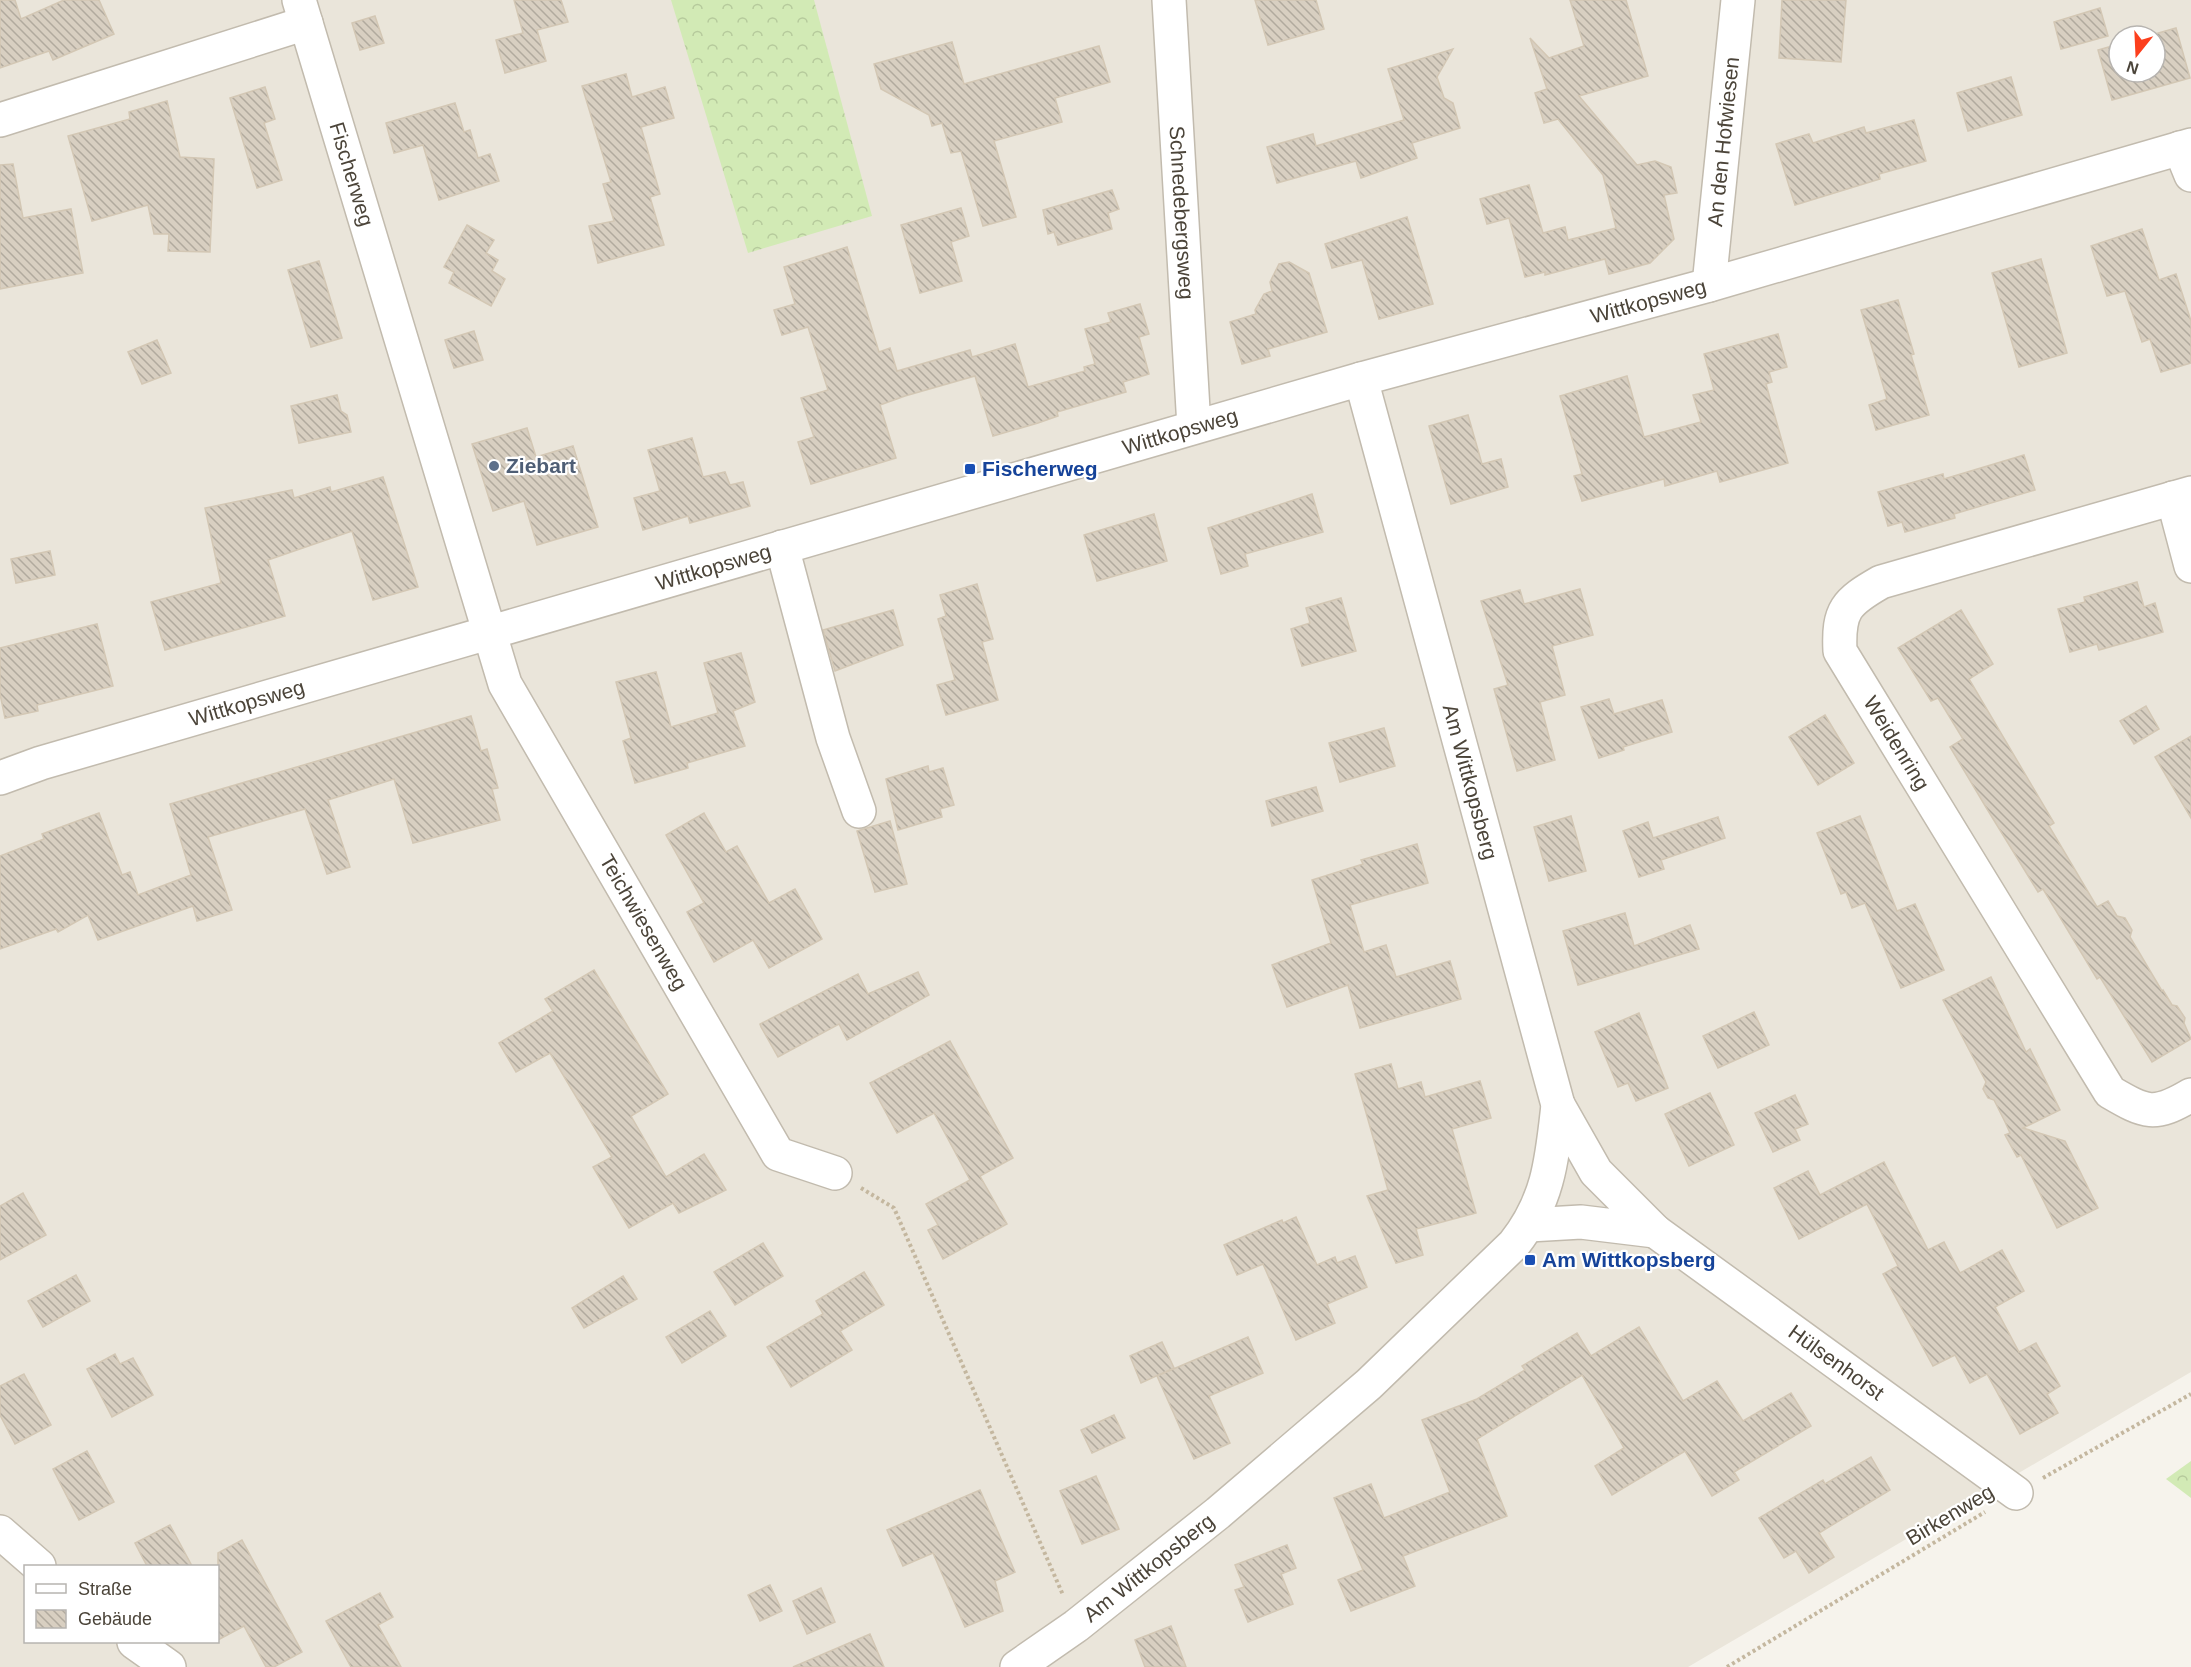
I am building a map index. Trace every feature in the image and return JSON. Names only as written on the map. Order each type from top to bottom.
[{"type":"street","name":"Schnedebergsweg","points":[[1169,0],[1194,427]]},
{"type":"street","name":"An den Hofwiesen","points":[[1709,285],[1738,0]]},
{"type":"street","name":"Fischerweg","points":[[0,120],[302,11],[491,633]]},
{"type":"street","name":"Wittkopsweg","points":[[0,778],[41,763],[1361,379],[2187,156]]},
{"type":"street","name":"Am Wittkopsberg","points":[[1017,1667],[1076,1626],[1218,1513],[1369,1384],[1514,1244],[1529,1225],[1550,1175],[1558,1105],[1361,379]]},
{"type":"street","name":"Weidenring","points":[[2191,566],[2182,496],[1881,582],[1858,595],[1844,608],[1839,628],[1840,651],[2110,1092],[2142,1110],[2170,1108],[2191,1095]]},
{"type":"street","points":[[782,547],[833,738],[859,812]]},
{"type":"street","name":"Teichwiesenweg","points":[[491,633],[505,684],[778,1154],[835,1173]]},
{"type":"street","name":"Hülsenhorst","points":[[1558,1105],[1596,1172],[1655,1231],[2016,1493]]},
{"type":"street","name":"Hülsenhorst","points":[[1529,1225],[1581,1222],[1655,1231]]},
{"type":"street","points":[[0,1532],[38,1565]]},
{"type":"street","points":[[137,1643],[169,1667]]},
{"type":"path","points":[[835,1173],[894,1208],[1076,1626]]},
{"type":"path","name":"Birkenweg","points":[[1727,1667],[2016,1493],[2191,1394]]},
{"type":"shaded area","points":[[0,0],[2191,0],[2191,1372],[1688,1667],[0,1667]]},
{"type":"green space","points":[[671,0],[814,0],[872,216],[748,253]]},
{"type":"green space","points":[[2191,1461],[2191,1498],[2166,1479]]},
{"type":"building","points":[[0,0],[15,0],[21,19],[64,0],[99,0],[114,34],[53,60],[49,51],[0,68]]},
{"type":"building","points":[[514,0],[561,0],[568,22],[537,30],[546,61],[505,73],[496,40],[523,33]]},
{"type":"building","points":[[1255,0],[1316,0],[1324,29],[1268,45]]},
{"type":"building","points":[[1570,0],[1626,0],[1648,76],[1579,96],[1637,165],[1655,161],[1671,167],[1677,193],[1664,195],[1674,239],[1650,263],[1609,274],[1605,259],[1545,275],[1545,272],[1525,277],[1509,218],[1487,224],[1480,199],[1529,185],[1543,233],[1565,227],[1568,240],[1616,228],[1603,175],[1558,119],[1544,123],[1535,93],[1547,89],[1530,38],[1549,58],[1584,46]]},
{"type":"building","points":[[1782,0],[1846,0],[1841,62],[1779,58]]},
{"type":"building","points":[[2100,8],[2107,36],[2061,49],[2054,22]]},
{"type":"building","points":[[375,16],[384,43],[360,50],[352,23]]},
{"type":"building","points":[[2176,28],[2190,78],[2112,100],[2108,84],[2167,84],[2167,31]]},
{"type":"building","points":[[952,42],[964,84],[1099,46],[1110,82],[1055,98],[1062,122],[994,141],[1016,217],[983,226],[961,151],[951,153],[942,123],[932,126],[929,115],[881,89],[874,64]]},
{"type":"building","points":[[2107,47],[2107,82],[2098,50]]},
{"type":"building","points":[[1453,49],[1437,77],[1444,98],[1453,103],[1460,128],[1412,143],[1417,158],[1361,178],[1356,161],[1277,183],[1267,147],[1313,134],[1316,146],[1404,120],[1388,69]]},
{"type":"building","points":[[626,74],[632,97],[665,87],[674,118],[641,127],[660,194],[650,197],[664,245],[598,263],[589,226],[614,221],[603,184],[611,182],[582,86]]},
{"type":"building","points":[[2011,77],[2022,115],[1968,131],[1957,93]]},
{"type":"building","points":[[265,87],[275,119],[264,123],[282,180],[257,188],[230,98]]},
{"type":"building","points":[[167,101],[180,157],[214,159],[210,252],[168,251],[169,234],[154,234],[148,205],[92,221],[68,136],[130,119],[129,112]]},
{"type":"building","points":[[455,103],[464,132],[470,130],[478,158],[490,154],[499,181],[439,200],[423,145],[394,153],[386,123]]},
{"type":"building","points":[[1914,120],[1926,161],[1879,174],[1880,179],[1795,205],[1776,144],[1809,134],[1813,143],[1864,127],[1866,133]]},
{"type":"building","points":[[13,164],[23,218],[71,209],[83,273],[0,289],[0,165]]},
{"type":"building","points":[[1112,190],[1119,209],[1108,213],[1112,229],[1058,245],[1054,232],[1048,234],[1043,210]]},
{"type":"building","points":[[961,208],[969,236],[951,242],[962,281],[920,293],[901,225]]},
{"type":"building","points":[[1407,217],[1433,304],[1379,319],[1362,260],[1332,268],[1325,244]]},
{"type":"building","points":[[467,225],[494,240],[486,253],[498,260],[492,271],[505,279],[491,306],[449,283],[454,272],[444,267]]},
{"type":"building","points":[[2142,229],[2159,280],[2176,274],[2191,321],[2191,363],[2161,372],[2150,339],[2142,342],[2125,291],[2107,296],[2091,246]]},
{"type":"building","points":[[847,247],[879,352],[890,348],[897,371],[970,350],[972,357],[1015,344],[1028,387],[1085,371],[1084,367],[1095,364],[1085,329],[1111,322],[1108,313],[1140,304],[1149,334],[1139,337],[1149,374],[1123,382],[1126,392],[1057,412],[1058,416],[993,436],[975,376],[905,396],[880,405],[896,458],[811,484],[798,442],[814,437],[801,398],[828,390],[808,327],[782,335],[774,310],[795,304],[784,267]]},
{"type":"building","points":[[2041,259],[2067,353],[2019,367],[1992,273]]},
{"type":"building","points":[[319,261],[342,338],[311,347],[288,270]]},
{"type":"building","points":[[1289,262],[1309,273],[1327,332],[1268,349],[1270,356],[1242,364],[1230,322],[1256,314],[1255,310],[1264,294],[1272,291],[1270,282],[1279,264]]},
{"type":"building","points":[[1898,300],[1929,415],[1876,430],[1869,405],[1887,399],[1861,310]]},
{"type":"building","points":[[474,331],[483,360],[454,368],[445,340]]},
{"type":"building","points":[[1778,334],[1787,367],[1769,372],[1772,382],[1766,384],[1788,463],[1720,482],[1717,471],[1665,486],[1664,479],[1582,501],[1574,476],[1582,474],[1560,396],[1627,376],[1644,437],[1701,422],[1693,395],[1714,390],[1704,354]]},
{"type":"building","points":[[157,340],[171,373],[142,384],[128,352]]},
{"type":"building","points":[[337,395],[341,411],[347,415],[351,432],[299,443],[291,406]]},
{"type":"building","points":[[1468,415],[1482,464],[1501,459],[1508,487],[1451,504],[1429,426]]},
{"type":"building","points":[[527,428],[536,457],[573,446],[598,527],[537,545],[524,501],[493,511],[472,444]]},
{"type":"building","points":[[692,438],[703,477],[725,472],[730,485],[743,482],[750,506],[690,523],[688,516],[643,530],[634,498],[660,491],[648,450]]},
{"type":"building","points":[[2024,455],[2035,490],[1954,514],[1955,518],[1905,532],[1902,522],[1888,526],[1878,492],[1943,474],[1944,479]]},
{"type":"building","points":[[383,477],[418,587],[373,600],[352,531],[268,560],[285,616],[165,650],[151,602],[221,583],[205,508],[292,490],[294,498],[330,487],[331,492]]},
{"type":"building","points":[[1312,494],[1323,532],[1245,554],[1248,566],[1221,574],[1208,528]]},
{"type":"building","points":[[1154,514],[1167,561],[1097,581],[1084,535]]},
{"type":"building","points":[[50,551],[55,575],[16,583],[11,559]]},
{"type":"building","points":[[2137,582],[2144,607],[2155,603],[2163,632],[2099,650],[2097,644],[2070,652],[2058,609],[2085,602],[2084,597]]},
{"type":"building","points":[[977,584],[993,639],[982,642],[998,700],[946,715],[937,685],[955,680],[938,619],[946,616],[940,595]]},
{"type":"building","points":[[1580,589],[1593,635],[1552,646],[1565,695],[1540,702],[1555,760],[1517,771],[1494,689],[1508,685],[1481,601],[1520,590],[1524,604]]},
{"type":"building","points":[[1341,598],[1356,651],[1302,666],[1291,629],[1310,623],[1306,608]]},
{"type":"building","points":[[893,610],[903,645],[835,671],[823,630]]},
{"type":"building","points":[[1961,610],[1993,664],[1969,679],[2054,823],[2049,826],[2097,907],[2108,901],[2117,916],[2125,918],[2132,930],[2130,937],[2162,991],[2185,1018],[2184,1023],[2191,1039],[2152,1062],[2100,977],[2097,979],[2043,889],[2038,892],[1987,809],[1950,747],[1963,739],[1938,698],[1931,701],[1898,648]]},
{"type":"building","points":[[97,624],[113,686],[37,705],[38,711],[5,718],[0,694],[0,648]]},
{"type":"building","points":[[741,653],[755,702],[733,711],[745,746],[687,763],[688,768],[635,783],[623,741],[631,738],[616,682],[656,672],[671,727],[718,713],[704,663]]},
{"type":"building","points":[[1609,699],[1614,714],[1662,700],[1672,732],[1623,747],[1624,750],[1599,758],[1581,707]]},
{"type":"building","points":[[2146,706],[2159,729],[2134,744],[2120,721]]},
{"type":"building","points":[[1825,715],[1854,763],[1818,785],[1789,737]]},
{"type":"building","points":[[471,716],[481,751],[487,749],[498,788],[492,789],[500,820],[413,843],[394,779],[328,800],[350,867],[327,874],[305,809],[208,837],[232,910],[197,921],[193,906],[98,940],[88,915],[58,932],[56,929],[0,949],[0,856],[44,839],[42,834],[99,813],[122,875],[130,872],[138,895],[191,875],[170,804]]},
{"type":"building","points":[[1384,728],[1395,766],[1340,782],[1329,743]]},
{"type":"building","points":[[2191,736],[2191,818],[2155,757]]},
{"type":"building","points":[[928,766],[929,772],[943,768],[954,805],[940,809],[942,817],[898,830],[886,779]]},
{"type":"building","points":[[1316,787],[1323,811],[1272,826],[1266,801]]},
{"type":"building","points":[[704,813],[726,852],[737,846],[769,903],[795,889],[822,939],[769,968],[753,940],[714,962],[687,912],[704,903],[666,835]]},
{"type":"building","points":[[1571,816],[1586,871],[1549,881],[1534,827]]},
{"type":"building","points":[[1860,816],[1897,911],[1915,904],[1944,970],[1901,988],[1865,903],[1852,908],[1846,892],[1841,894],[1817,833]]},
{"type":"building","points":[[1718,817],[1725,838],[1661,860],[1664,869],[1639,877],[1623,831],[1648,822],[1653,838]]},
{"type":"building","points":[[890,821],[907,884],[875,892],[857,831]]},
{"type":"building","points":[[1417,844],[1428,883],[1350,905],[1364,952],[1386,945],[1396,977],[1450,961],[1461,999],[1360,1028],[1348,985],[1287,1007],[1272,965],[1331,943],[1312,880],[1363,864],[1361,860]]},
{"type":"building","points":[[1625,913],[1634,946],[1690,925],[1699,949],[1578,985],[1563,931]]},
{"type":"building","points":[[594,970],[668,1094],[631,1116],[666,1177],[704,1154],[726,1190],[679,1213],[673,1203],[629,1228],[593,1167],[612,1157],[550,1053],[516,1072],[499,1043],[553,1011],[545,999]]},
{"type":"building","points":[[918,972],[929,995],[847,1040],[839,1024],[778,1057],[761,1027],[760,1024],[858,974],[868,994]]},
{"type":"building","points":[[1991,977],[2026,1052],[2030,1049],[2060,1110],[2023,1128],[2065,1141],[2098,1208],[2057,1228],[2021,1155],[2017,1157],[2005,1135],[2010,1133],[2005,1122],[1994,1100],[1988,1098],[1983,1089],[1986,1082],[1943,1000]]},
{"type":"building","points":[[1754,1012],[1769,1045],[1718,1068],[1703,1036]]},
{"type":"building","points":[[1639,1013],[1668,1088],[1636,1101],[1628,1083],[1618,1087],[1595,1032]]},
{"type":"building","points":[[950,1041],[1013,1158],[980,1176],[1007,1224],[943,1259],[928,1230],[938,1225],[926,1204],[970,1180],[934,1113],[897,1133],[870,1083]]},
{"type":"building","points":[[1391,1064],[1398,1089],[1421,1082],[1425,1097],[1480,1081],[1491,1118],[1452,1129],[1476,1213],[1416,1229],[1423,1255],[1396,1263],[1367,1196],[1388,1190],[1355,1074]]},
{"type":"building","points":[[1710,1093],[1734,1145],[1689,1166],[1665,1114]]},
{"type":"building","points":[[1795,1095],[1808,1124],[1795,1129],[1800,1140],[1773,1152],[1755,1113]]},
{"type":"building","points":[[1884,1162],[1928,1250],[1944,1242],[1960,1273],[2002,1250],[2024,1291],[1995,1307],[2019,1352],[2036,1343],[2060,1386],[2047,1394],[2058,1413],[2020,1434],[1987,1374],[1970,1383],[1955,1355],[1933,1366],[1883,1274],[1898,1266],[1867,1204],[1799,1239],[1774,1188],[1808,1171],[1820,1195]]},
{"type":"building","points":[[23,1193],[46,1235],[0,1260],[0,1206]]},
{"type":"building","points":[[1296,1217],[1317,1265],[1335,1257],[1337,1263],[1355,1256],[1367,1287],[1327,1304],[1335,1323],[1296,1340],[1263,1264],[1237,1275],[1224,1245],[1282,1220],[1283,1223]]},
{"type":"building","points":[[763,1243],[783,1276],[735,1305],[714,1272]]},
{"type":"building","points":[[864,1272],[884,1305],[840,1331],[852,1350],[791,1387],[767,1347],[823,1314],[816,1301]]},
{"type":"building","points":[[76,1275],[90,1301],[43,1327],[28,1301]]},
{"type":"building","points":[[623,1276],[637,1299],[584,1328],[572,1308]]},
{"type":"building","points":[[710,1311],[726,1336],[682,1363],[666,1337]]},
{"type":"building","points":[[1639,1327],[1683,1401],[1717,1381],[1743,1421],[1791,1393],[1811,1426],[1734,1472],[1739,1480],[1712,1496],[1685,1451],[1612,1495],[1595,1466],[1624,1448],[1582,1375],[1477,1439],[1507,1516],[1403,1556],[1415,1586],[1351,1611],[1338,1580],[1363,1570],[1334,1498],[1371,1484],[1384,1518],[1450,1492],[1422,1420],[1477,1399],[1525,1370],[1522,1366],[1577,1333],[1591,1356]]},
{"type":"building","points":[[1248,1337],[1263,1373],[1209,1396],[1230,1443],[1194,1459],[1157,1376]]},
{"type":"building","points":[[1162,1342],[1174,1368],[1141,1383],[1130,1356]]},
{"type":"building","points":[[115,1354],[120,1364],[133,1358],[153,1395],[112,1417],[87,1369]]},
{"type":"building","points":[[24,1374],[51,1425],[15,1444],[0,1415],[0,1386]]},
{"type":"building","points":[[1114,1415],[1125,1438],[1092,1453],[1081,1430]]},
{"type":"building","points":[[87,1451],[114,1502],[79,1520],[53,1469]]},
{"type":"building","points":[[1871,1457],[1890,1490],[1819,1533],[1834,1557],[1809,1573],[1796,1551],[1784,1558],[1759,1518],[1823,1480],[1825,1484]]},
{"type":"building","points":[[1096,1476],[1119,1529],[1082,1544],[1060,1491]]},
{"type":"building","points":[[980,1490],[1015,1572],[995,1581],[1003,1611],[965,1627],[933,1553],[903,1566],[887,1530]]},
{"type":"building","points":[[170,1525],[191,1565],[146,1565],[135,1543]]},
{"type":"building","points":[[242,1540],[302,1652],[274,1667],[266,1667],[244,1626],[219,1639],[218,1553]]},
{"type":"building","points":[[1287,1545],[1296,1568],[1281,1574],[1293,1604],[1248,1622],[1235,1590],[1244,1587],[1235,1565]]},
{"type":"building","points":[[770,1585],[782,1611],[760,1621],[748,1595]]},
{"type":"building","points":[[821,1588],[835,1622],[807,1634],[793,1601]]},
{"type":"building","points":[[380,1593],[393,1617],[378,1625],[401,1667],[351,1667],[326,1621]]},
{"type":"building","points":[[1171,1626],[1186,1667],[1145,1667],[1135,1640]]},
{"type":"building","points":[[870,1634],[884,1667],[793,1667]]},
{"type":"place","name":"Ziebart","points":[[494,466]]},
{"type":"place","name":"Fischerweg","points":[[970,469]]},
{"type":"place","name":"Am Wittkopsberg","points":[[1530,1260]]}]
